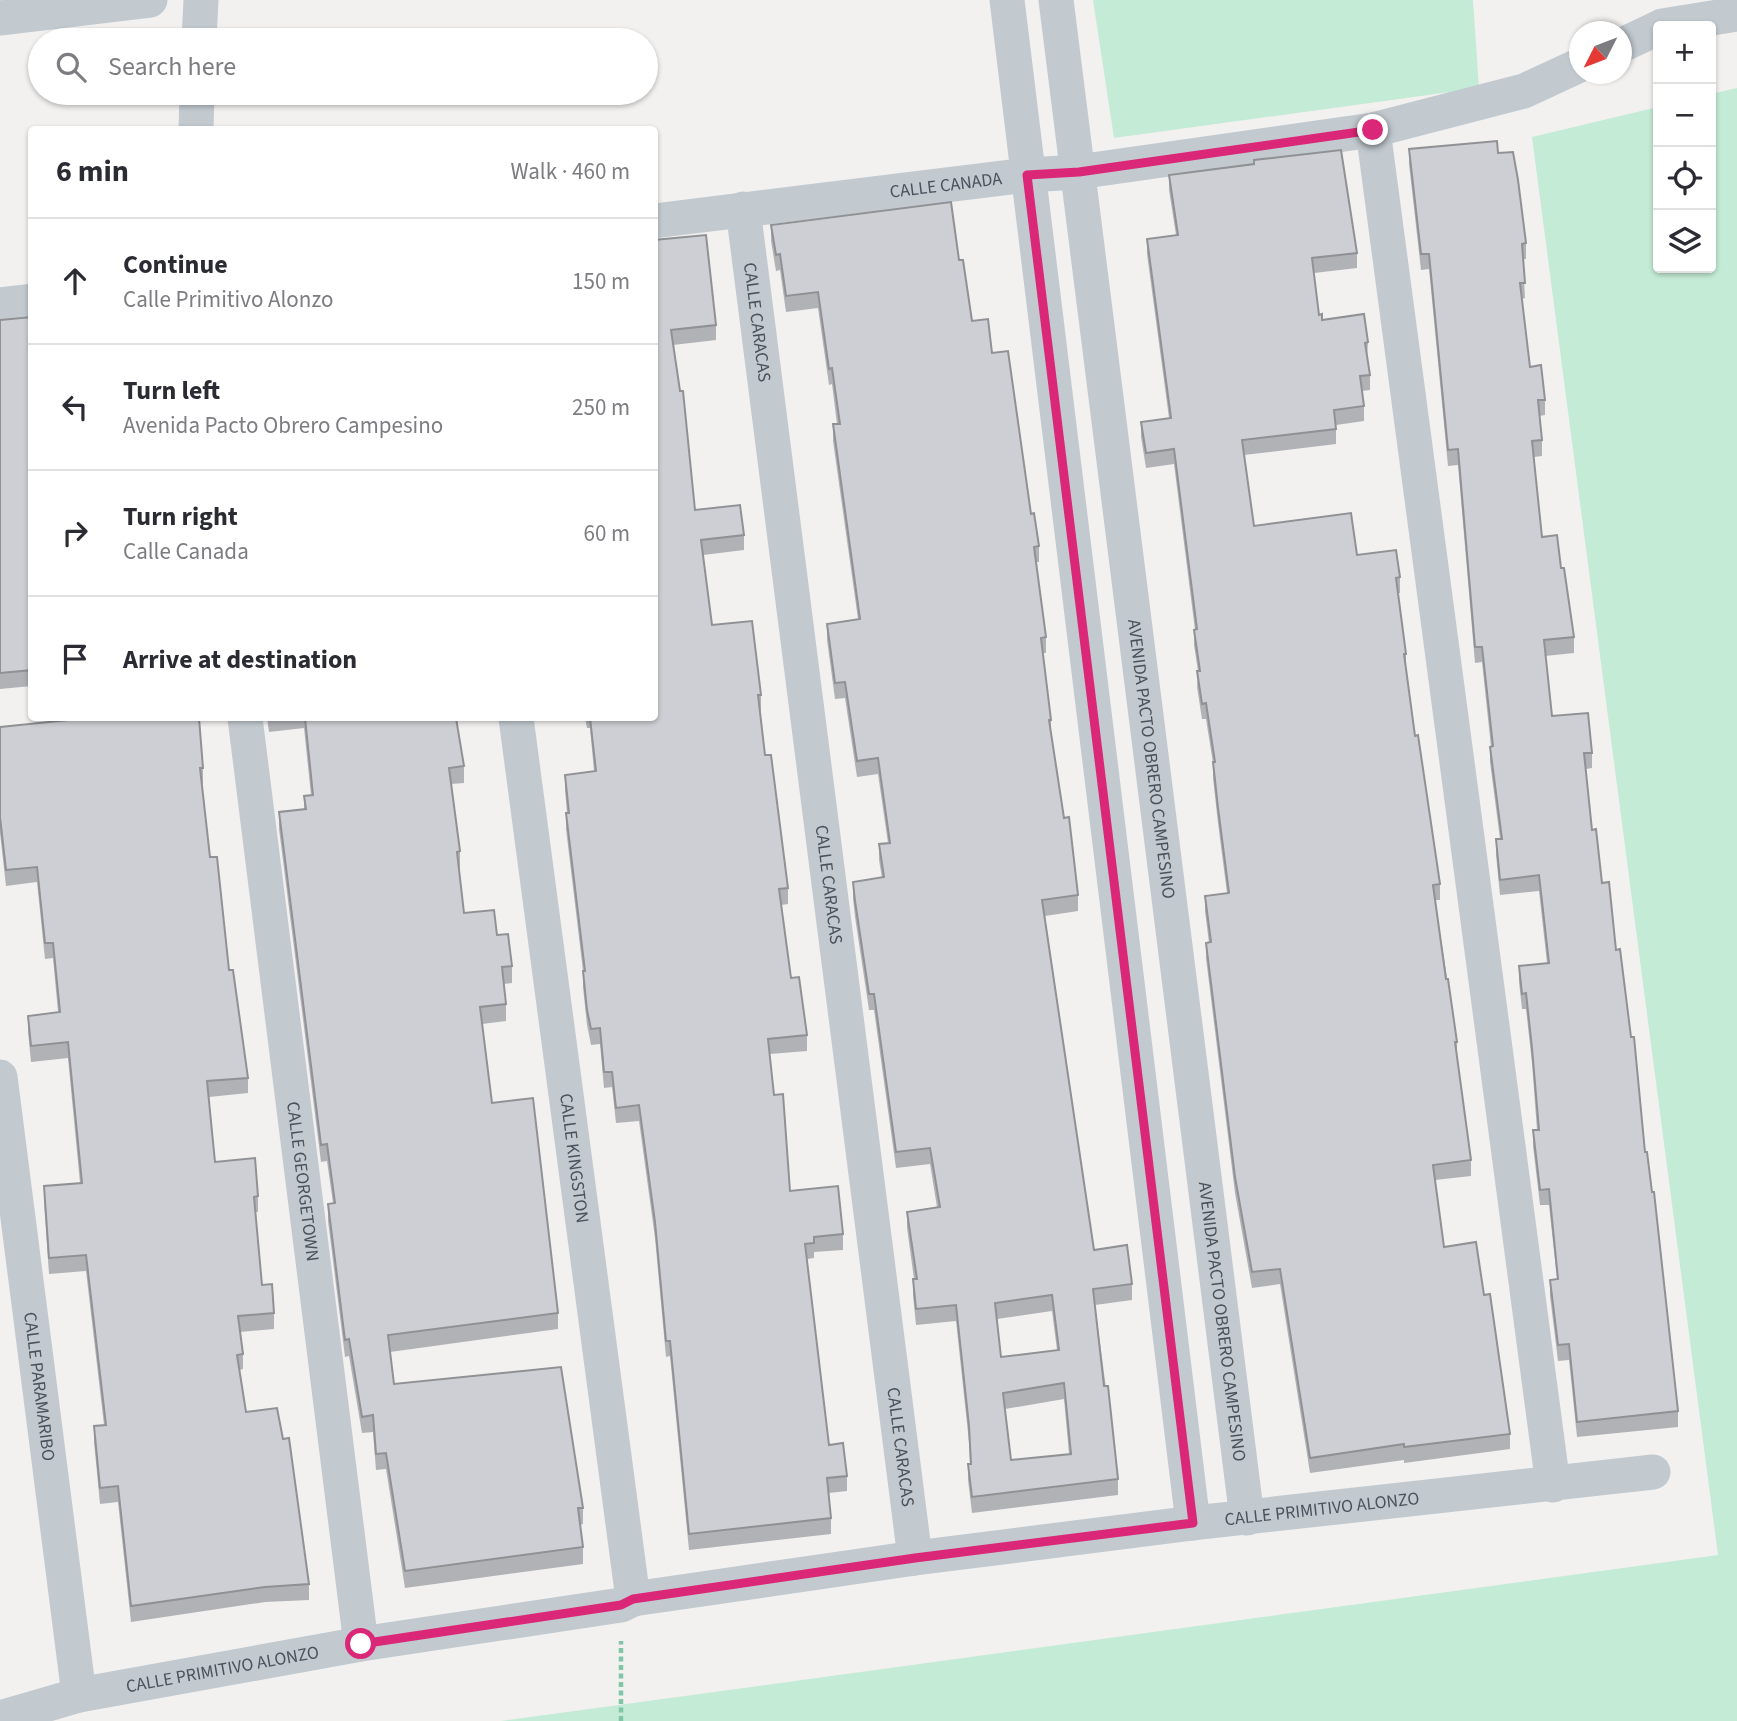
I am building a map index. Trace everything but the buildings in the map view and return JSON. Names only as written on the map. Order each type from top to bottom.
[{"type":"street","points":[[0,18],[150,0]]},
{"type":"street","points":[[200,28],[201,0]]},
{"type":"street","points":[[1007,0],[1193,1523]]},
{"type":"street","name":"AVENIDA PACTO OBRERO CAMPESINO","points":[[1056,0],[1247,1518]]},
{"type":"street","points":[[1696,21],[1737,14]]},
{"type":"street","points":[[1632,40],[1653,30]]},
{"type":"street","name":"CALLE CANADA","points":[[658,220],[1027,175],[1079,172],[1373,130],[1524,91],[1569,70]]},
{"type":"street","points":[[196,126],[197,105]]},
{"type":"street","points":[[1373,130],[1553,1485]]},
{"type":"street","name":"CALLE CARACAS","points":[[743,209],[915,1558]]},
{"type":"street","points":[[0,305],[28,302]]},
{"type":"street","name":"CALLE GEORGETOWN","points":[[245,721],[361,1644]]},
{"type":"street","name":"CALLE KINGSTON","points":[[516,721],[627,1602]]},
{"type":"street","name":"CALLE PARAMARIBO","points":[[0,1077],[79,1695]]},
{"type":"street","name":"CALLE PRIMITIVO ALONZO","points":[[0,1718],[79,1695],[361,1644],[915,1558],[1193,1523],[1653,1472]]},
{"type":"path","points":[[621,1721],[627,1602]]},
{"type":"green space","points":[[1093,0],[1473,0],[1479,88],[1114,138]]},
{"type":"green space","points":[[1737,88],[1737,1721],[501,1721],[1718,1555],[1532,137],[1653,108],[1653,273],[1716,273],[1716,93]]},
{"type":"route","points":[[361,1644],[621,1605],[633,1599],[915,1558],[1193,1523],[1027,175],[1079,172],[1373,130]]}]
